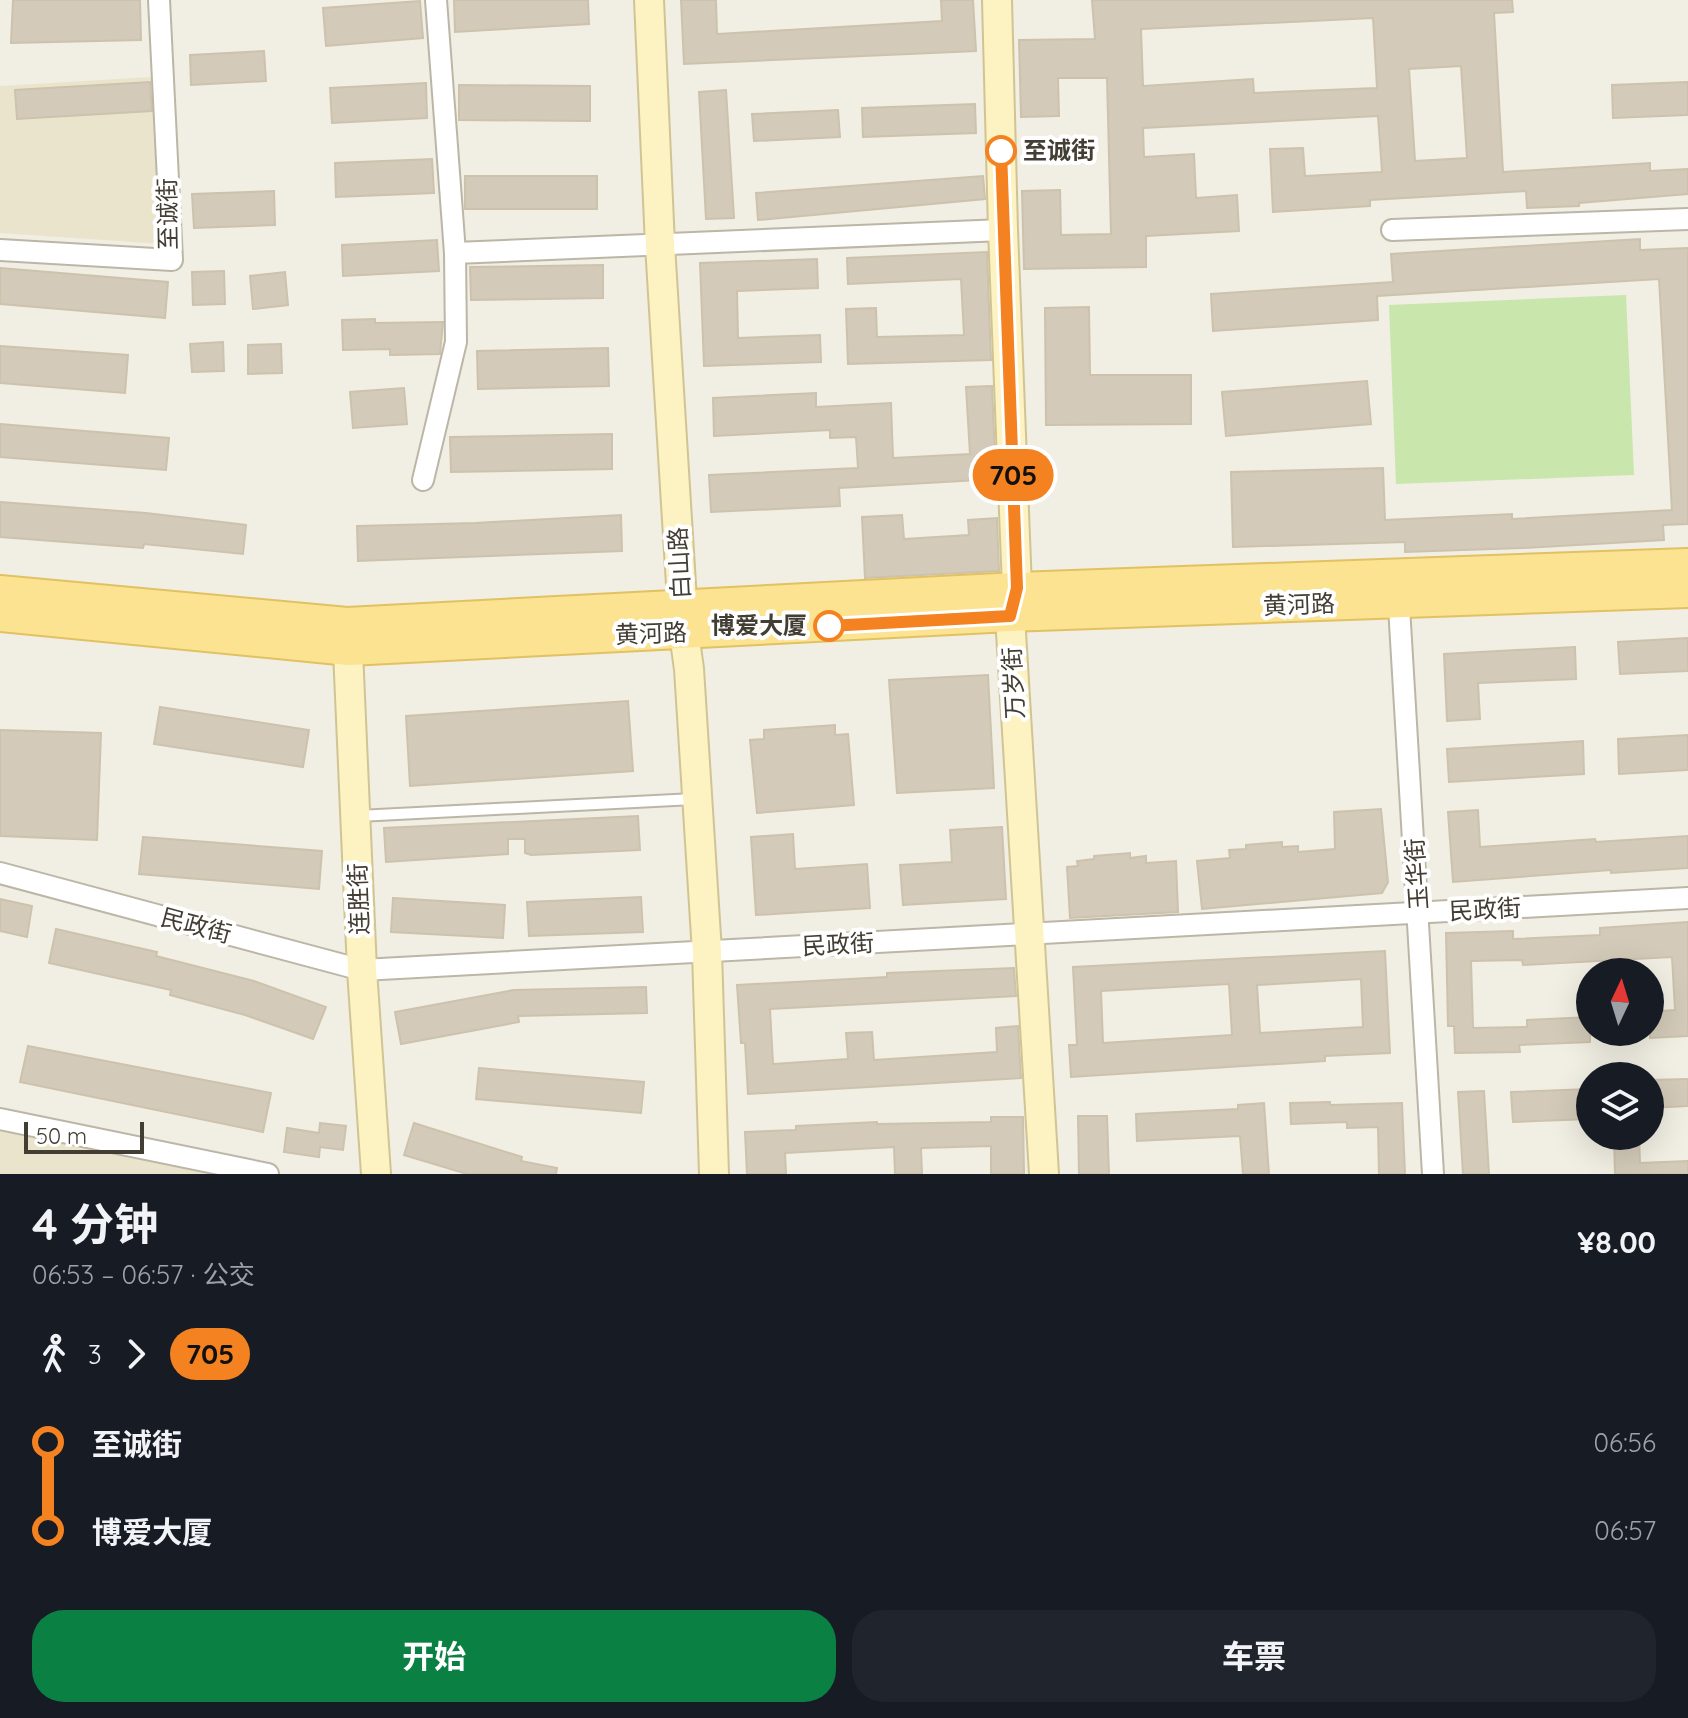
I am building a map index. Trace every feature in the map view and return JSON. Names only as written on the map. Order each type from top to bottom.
[{"type":"main road","name":"白山路","points":[[649,0],[660,245],[707,952],[714,1174]]},
{"type":"main road","name":"万岁街","points":[[997,0],[1014,602],[1029,934],[1044,1174]]},
{"type":"main road","name":"黄河路","points":[[0,616],[348,636],[1014,602],[1398,588],[1688,564]]},
{"type":"main road","name":"黄河路","points":[[1398,588],[1688,592]]},
{"type":"main road","name":"黄河路","points":[[0,591],[348,636]]},
{"type":"main road","name":"连胜街","points":[[348,636],[362,970],[376,1174]]},
{"type":"street","name":"至诚街","points":[[0,250],[172,260],[159,0]]},
{"type":"street","points":[[423,480],[456,342],[455,253],[436,0]]},
{"type":"street","points":[[1392,230],[1688,219]]},
{"type":"street","points":[[455,253],[1003,230]]},
{"type":"street","name":"玉华街","points":[[1398,588],[1433,1174]]},
{"type":"street","name":"民政街","points":[[0,873],[362,970],[1688,898]]},
{"type":"street","points":[[0,1119],[268,1174]]},
{"type":"lane","points":[[356,817],[697,799]]},
{"type":"shaded area","points":[[151,77],[161,244],[0,233],[0,86]]},
{"type":"shaded area","points":[[0,1131],[222,1174],[0,1174]]},
{"type":"green space","points":[[1626,295],[1634,475],[1396,484],[1389,305]]},
{"type":"building","points":[[13,0],[140,0],[141,40],[11,43]]},
{"type":"building","points":[[454,0],[588,0],[589,24],[455,32]]},
{"type":"building","points":[[681,0],[716,0],[717,34],[942,21],[941,0],[973,0],[976,51],[684,64]]},
{"type":"building","points":[[1092,0],[1512,0],[1513,12],[1494,13],[1503,172],[1650,163],[1650,171],[1688,169],[1688,194],[1579,203],[1579,206],[1527,208],[1526,191],[1370,200],[1370,206],[1273,212],[1270,149],[1303,148],[1305,176],[1382,172],[1378,116],[1143,128],[1144,157],[1194,154],[1196,198],[1237,195],[1239,231],[1146,236],[1146,267],[1024,269],[1022,191],[1060,190],[1061,235],[1111,234],[1107,78],[1058,78],[1059,116],[1021,117],[1019,40],[1095,39]],"holes":[[[1373,18],[1377,88],[1254,93],[1253,79],[1143,86],[1141,29]],[[1461,66],[1467,158],[1415,161],[1409,69]]]},
{"type":"building","points":[[420,1],[423,38],[326,46],[323,8]]},
{"type":"building","points":[[264,51],[266,81],[191,85],[190,55]]},
{"type":"building","points":[[150,82],[152,111],[17,119],[15,90]]},
{"type":"building","points":[[1688,82],[1688,115],[1613,118],[1612,85]]},
{"type":"building","points":[[426,83],[427,118],[332,123],[330,88]]},
{"type":"building","points":[[459,85],[590,86],[590,121],[459,120]]},
{"type":"building","points":[[726,90],[734,218],[706,219],[699,92]]},
{"type":"building","points":[[975,104],[976,133],[863,137],[862,108]]},
{"type":"building","points":[[838,110],[840,137],[754,141],[752,114]]},
{"type":"building","points":[[432,159],[434,193],[336,197],[335,163]]},
{"type":"building","points":[[465,176],[597,176],[597,209],[465,209]]},
{"type":"building","points":[[983,176],[985,199],[758,220],[756,193]]},
{"type":"building","points":[[274,191],[275,225],[194,228],[192,194]]},
{"type":"building","points":[[1640,239],[1640,250],[1688,248],[1688,524],[1663,525],[1664,540],[1522,548],[1405,552],[1405,542],[1233,547],[1231,472],[1383,468],[1385,520],[1512,514],[1512,519],[1672,510],[1659,279],[1377,296],[1378,320],[1213,331],[1211,294],[1393,282],[1391,254]]},
{"type":"building","points":[[437,240],[439,271],[343,276],[342,245]]},
{"type":"building","points":[[987,252],[991,360],[848,364],[846,309],[876,308],[877,337],[964,335],[961,279],[848,284],[847,258]]},
{"type":"building","points":[[817,259],[818,288],[737,291],[738,338],[820,335],[821,362],[704,366],[700,263]]},
{"type":"building","points":[[603,265],[603,298],[471,300],[470,267]]},
{"type":"building","points":[[0,268],[168,282],[165,318],[0,304]]},
{"type":"building","points":[[224,271],[225,304],[193,305],[192,272]]},
{"type":"building","points":[[285,272],[288,305],[253,309],[250,276]]},
{"type":"building","points":[[1089,307],[1090,375],[1191,375],[1191,424],[1046,425],[1045,308]]},
{"type":"building","points":[[375,319],[375,323],[443,322],[440,354],[390,355],[390,349],[343,350],[342,320]]},
{"type":"building","points":[[223,342],[224,371],[192,372],[190,344]]},
{"type":"building","points":[[281,344],[282,373],[248,374],[248,345]]},
{"type":"building","points":[[0,346],[128,355],[125,393],[0,383]]},
{"type":"building","points":[[608,348],[609,386],[478,389],[477,351]]},
{"type":"building","points":[[1367,381],[1371,424],[1226,436],[1222,392]]},
{"type":"building","points":[[992,386],[996,479],[839,488],[840,506],[711,512],[709,475],[858,468],[856,437],[830,438],[830,430],[714,436],[713,398],[816,393],[816,407],[891,403],[893,458],[970,454],[966,387]]},
{"type":"building","points":[[404,388],[407,424],[353,428],[350,392]]},
{"type":"building","points":[[0,424],[169,438],[166,470],[0,457]]},
{"type":"building","points":[[612,434],[612,469],[451,472],[450,437]]},
{"type":"building","points":[[0,502],[146,513],[246,525],[243,554],[144,544],[143,548],[0,537]]},
{"type":"building","points":[[621,515],[622,551],[358,561],[357,526]]},
{"type":"building","points":[[902,515],[904,539],[969,535],[968,520],[997,518],[999,571],[865,578],[862,517]]},
{"type":"building","points":[[1688,638],[1688,671],[1620,674],[1618,642]]},
{"type":"building","points":[[1575,647],[1576,679],[1478,683],[1480,719],[1447,721],[1444,654]]},
{"type":"building","points":[[988,675],[994,788],[897,793],[889,680]]},
{"type":"building","points":[[628,701],[633,771],[410,786],[406,716]]},
{"type":"building","points":[[160,707],[309,730],[303,767],[154,744]]},
{"type":"building","points":[[835,725],[835,735],[848,734],[854,805],[757,813],[750,740],[764,739],[764,730]]},
{"type":"building","points":[[0,730],[101,733],[97,840],[0,836]]},
{"type":"building","points":[[1688,735],[1688,770],[1619,774],[1618,739]]},
{"type":"building","points":[[1583,741],[1584,774],[1449,782],[1447,749]]},
{"type":"building","points":[[1381,809],[1388,882],[1382,893],[1202,909],[1197,861],[1230,858],[1229,850],[1246,849],[1246,845],[1282,842],[1282,847],[1298,846],[1298,852],[1335,849],[1334,812]]},
{"type":"building","points":[[1478,810],[1480,847],[1688,836],[1688,868],[1611,873],[1611,870],[1453,882],[1448,812]]},
{"type":"building","points":[[638,816],[640,850],[531,855],[525,853],[525,839],[508,839],[508,854],[386,862],[384,828]]},
{"type":"building","points":[[1002,827],[1006,899],[903,905],[900,865],[952,862],[950,830]]},
{"type":"building","points":[[793,834],[795,869],[867,864],[870,908],[756,915],[751,837]]},
{"type":"building","points":[[143,837],[322,851],[319,889],[139,874]]},
{"type":"building","points":[[1130,853],[1130,858],[1146,856],[1146,863],[1176,861],[1178,912],[1070,918],[1067,867],[1078,866],[1077,861],[1094,859],[1094,856]]},
{"type":"building","points":[[641,897],[643,932],[529,936],[527,902]]},
{"type":"building","points":[[393,898],[505,905],[503,938],[391,932]]},
{"type":"building","points":[[0,899],[32,906],[27,937],[0,931]]},
{"type":"building","points":[[1688,922],[1688,1036],[1664,1037],[1664,1011],[1675,1010],[1672,957],[1576,958],[1576,962],[1523,965],[1522,960],[1471,961],[1473,1028],[1527,1027],[1527,1020],[1576,1018],[1576,1043],[1519,1045],[1520,1052],[1455,1053],[1454,1026],[1448,1026],[1446,933],[1513,931],[1513,939],[1600,935],[1600,928]]},
{"type":"building","points":[[56,929],[157,952],[156,956],[254,981],[326,1007],[313,1039],[245,1015],[170,995],[171,990],[49,963]]},
{"type":"building","points":[[1385,951],[1390,1053],[1325,1056],[1325,1061],[1071,1077],[1069,1045],[1077,1045],[1073,967]],"holes":[[[1361,979],[1363,1027],[1260,1033],[1257,985]],[[1229,984],[1232,1035],[1103,1043],[1101,991]]]},
{"type":"building","points":[[1014,968],[1016,996],[770,1009],[773,1064],[848,1059],[846,1033],[872,1032],[874,1060],[997,1052],[996,1028],[1018,1026],[1021,1078],[748,1094],[737,985],[887,977],[887,973]]},
{"type":"building","points":[[646,987],[647,1013],[518,1016],[519,1022],[401,1044],[395,1012],[514,990]]},
{"type":"building","points":[[28,1046],[271,1093],[263,1132],[20,1082]]},
{"type":"building","points":[[479,1068],[644,1082],[641,1113],[476,1099]]},
{"type":"building","points":[[1688,1079],[1688,1106],[1664,1107],[1664,1080]]},
{"type":"building","points":[[1576,1090],[1576,1120],[1513,1122],[1511,1092]]},
{"type":"building","points":[[1484,1091],[1489,1174],[1463,1174],[1458,1092]]},
{"type":"building","points":[[1330,1102],[1330,1105],[1402,1103],[1405,1174],[1379,1174],[1378,1127],[1347,1128],[1347,1122],[1291,1124],[1290,1103]]},
{"type":"building","points":[[1264,1103],[1269,1174],[1243,1174],[1240,1136],[1137,1141],[1136,1114],[1238,1109],[1238,1105]]},
{"type":"building","points":[[1078,1116],[1107,1116],[1109,1174],[1079,1174]]},
{"type":"building","points":[[991,1117],[1023,1117],[1024,1174],[991,1174],[991,1146],[921,1148],[922,1174],[895,1174],[894,1147],[785,1153],[786,1174],[747,1174],[745,1132],[877,1122],[991,1122]]},
{"type":"building","points":[[320,1123],[346,1126],[343,1150],[320,1147],[319,1157],[284,1152],[287,1128],[319,1133]]},
{"type":"building","points":[[414,1123],[522,1157],[521,1161],[557,1168],[556,1174],[467,1174],[404,1155]]},
{"type":"building","points":[[1614,1150],[1640,1150],[1640,1163],[1688,1161],[1688,1174],[1615,1174]]},
{"type":"bus line","name":"705","points":[[829,626],[1010,616],[1017,588],[1001,151]]},
{"type":"place","name":"至诚街","points":[[1001,151]]},
{"type":"place","name":"博爱大厦","points":[[829,626]]}]
